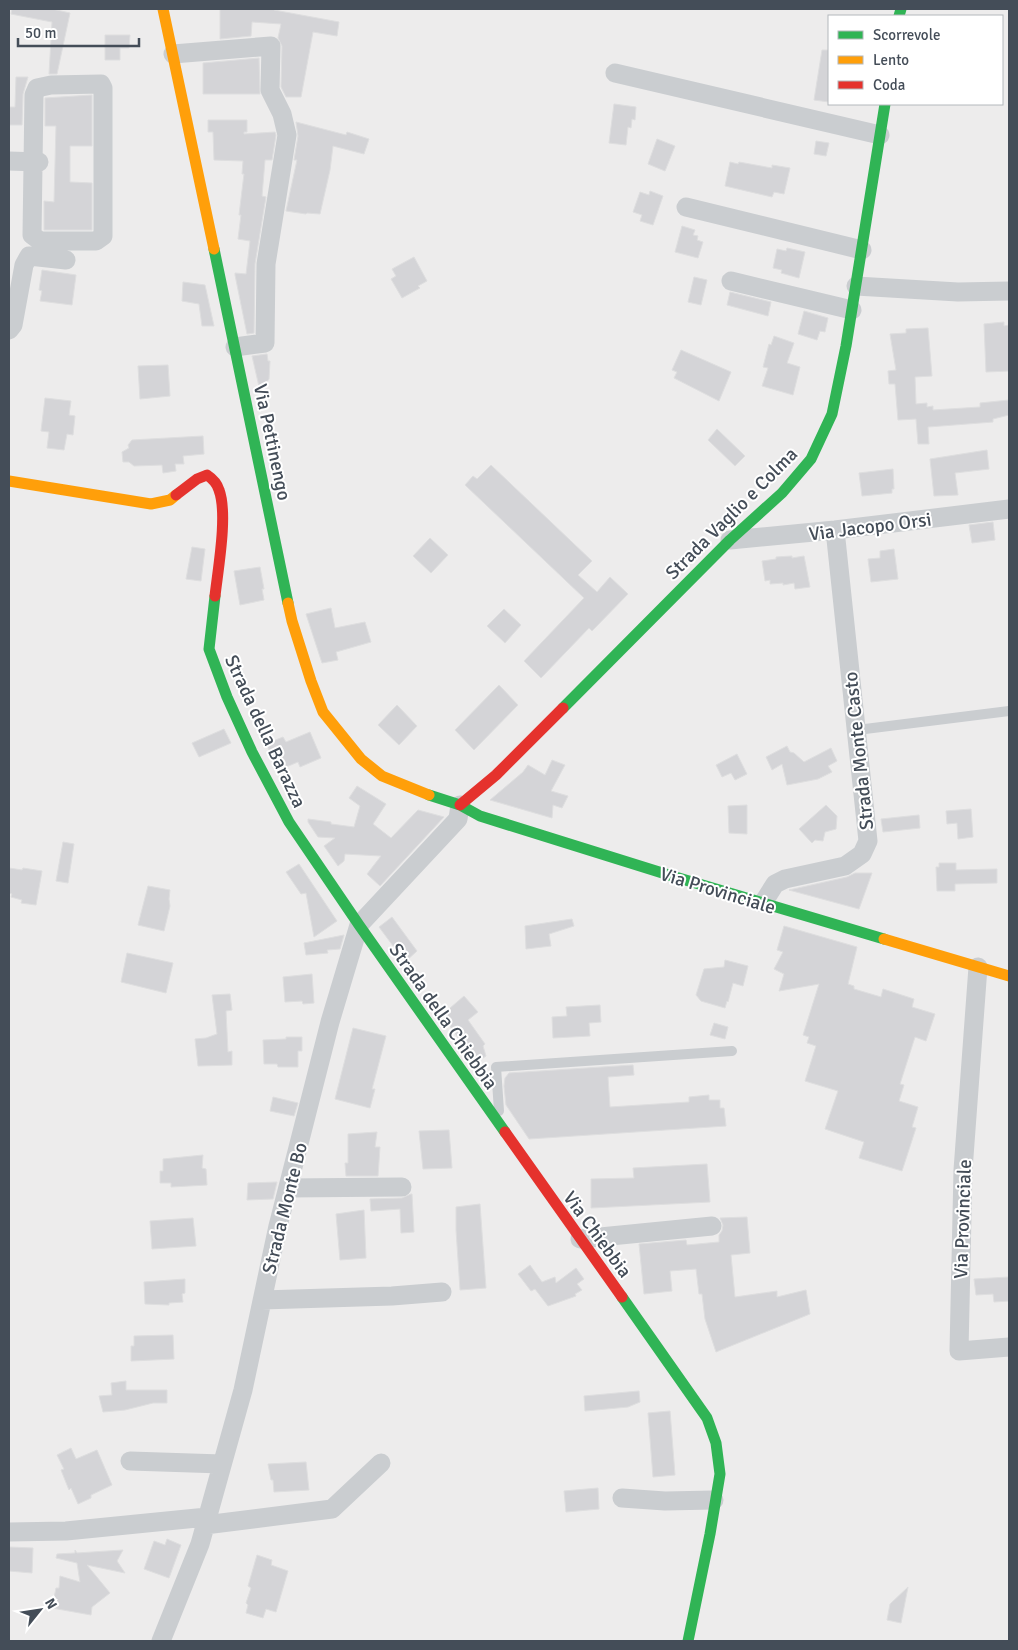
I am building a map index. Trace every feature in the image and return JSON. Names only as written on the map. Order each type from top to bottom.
[{"type":"street","name":"Via Pettinengo","points":[[163,9],[292,621],[310,681],[322,712],[361,759],[382,776],[430,796],[460,805]]},
{"type":"street","points":[[173,54],[271,46],[270,90],[282,114],[287,135],[266,264],[265,343],[235,347]]},
{"type":"street","points":[[615,73],[880,135]]},
{"type":"street","points":[[101,84],[103,88],[103,236],[96,241],[40,241],[32,235],[36,162],[34,95],[37,88],[51,85],[101,84]]},
{"type":"street","name":"Strada Vaglio e Colma","points":[[460,805],[496,775],[730,540],[782,493],[811,459],[832,414],[852,310],[885,105]]},
{"type":"street","points":[[9,162],[36,162]]},
{"type":"street","points":[[686,207],[862,250]]},
{"type":"street","points":[[9,330],[13,325],[24,265],[29,256],[66,260]]},
{"type":"street","points":[[731,281],[852,310]]},
{"type":"street","points":[[856,286],[958,292],[1009,291]]},
{"type":"street","name":"Strada della Barazza","points":[[9,481],[151,504],[170,500],[197,479],[208,475],[214,480],[219,488],[223,503],[221,543],[209,649],[227,697],[252,752],[289,822],[359,925]]},
{"type":"street","name":"Via Jacopo Orsi","points":[[730,540],[835,530],[1009,509]]},
{"type":"street","name":"Strada Monte Casto","points":[[763,903],[775,884],[780,881],[845,866],[862,854],[868,841],[835,530]]},
{"type":"street","name":"Via Provinciale","points":[[460,805],[480,816],[672,876],[1009,976]]},
{"type":"street","name":"Strada Monte Bo","points":[[161,1641],[200,1544],[243,1390],[288,1188],[330,1022],[359,925],[458,819],[460,805]]},
{"type":"street","name":"Strada della Chiebbia","points":[[359,925],[500,1127]]},
{"type":"street","name":"Via Provinciale","points":[[978,967],[963,1170],[958,1351],[1009,1347]]},
{"type":"street","name":"Via Chiebbia","points":[[500,1127],[707,1418],[716,1442],[720,1474],[688,1641]]},
{"type":"street","points":[[288,1188],[402,1187]]},
{"type":"street","points":[[580,1239],[712,1226]]},
{"type":"street","points":[[262,1300],[392,1296],[442,1292]]},
{"type":"street","points":[[130,1461],[222,1464]]},
{"type":"street","points":[[9,1532],[66,1531],[206,1521],[332,1509],[381,1463]]},
{"type":"street","points":[[622,1498],[665,1501],[714,1500]]},
{"type":"lane","points":[[857,730],[1009,711]]},
{"type":"lane","points":[[500,1127],[496,1067],[732,1051]]},
{"type":"building","points":[[12,9],[52,9],[70,13],[57,74],[49,74],[52,22],[11,14]]},
{"type":"building","points":[[220,9],[274,9],[339,22],[337,36],[313,32],[301,97],[286,97],[281,87],[282,46],[278,38],[281,24],[252,22],[251,36],[220,39]]},
{"type":"building","points":[[105,35],[130,35],[129,48],[120,48],[120,60],[105,60]]},
{"type":"building","points":[[822,50],[828,50],[828,102],[814,100]]},
{"type":"building","points":[[259,58],[260,94],[203,94],[203,63]]},
{"type":"building","points":[[16,77],[28,77],[23,94],[22,125],[9,125],[9,107],[15,107]]},
{"type":"building","points":[[92,95],[92,146],[70,146],[70,182],[92,183],[92,230],[44,230],[44,201],[54,202],[56,126],[45,126],[45,98]]},
{"type":"building","points":[[614,104],[636,107],[635,120],[632,119],[631,128],[628,127],[626,145],[609,143]]},
{"type":"building","points":[[208,120],[247,120],[247,132],[244,132],[244,134],[275,132],[276,135],[272,160],[265,160],[262,196],[266,197],[255,264],[254,333],[247,334],[235,275],[235,273],[246,274],[250,241],[238,239],[244,174],[242,174],[243,161],[214,160],[213,132],[208,132]]},
{"type":"building","points":[[296,122],[346,135],[347,132],[369,139],[364,154],[333,146],[330,170],[320,214],[286,211],[297,160],[294,160],[298,136]]},
{"type":"building","points":[[657,139],[675,146],[665,171],[648,164]]},
{"type":"building","points":[[816,141],[829,143],[826,156],[814,154]]},
{"type":"building","points":[[730,162],[772,168],[772,165],[790,168],[784,194],[774,192],[772,197],[725,186]]},
{"type":"building","points":[[650,191],[663,196],[653,225],[640,221],[642,215],[633,212],[640,192],[649,195]]},
{"type":"building","points":[[682,226],[695,230],[693,235],[698,236],[697,240],[703,242],[698,258],[675,252]]},
{"type":"building","points":[[787,248],[805,252],[799,278],[781,273],[782,270],[773,268],[777,249],[786,251]]},
{"type":"building","points":[[414,257],[427,281],[418,286],[420,288],[402,298],[391,279],[396,276],[392,269]]},
{"type":"building","points":[[42,270],[76,275],[72,305],[40,301],[42,291],[39,290]]},
{"type":"building","points":[[694,277],[707,280],[701,305],[688,302]]},
{"type":"building","points":[[183,282],[205,285],[214,326],[202,326],[199,304],[182,301]]},
{"type":"building","points":[[730,292],[771,302],[768,316],[727,305]]},
{"type":"building","points":[[804,311],[828,318],[825,332],[820,331],[817,340],[798,334]]},
{"type":"building","points":[[1004,322],[1004,326],[1009,325],[1009,371],[986,372],[984,324]]},
{"type":"building","points":[[928,328],[932,376],[915,377],[916,404],[927,403],[927,407],[933,406],[933,410],[980,407],[980,403],[1009,400],[1009,415],[993,419],[993,422],[928,427],[929,444],[918,444],[916,419],[898,420],[895,384],[889,384],[888,371],[896,370],[890,334],[906,333],[906,329]]},
{"type":"building","points":[[774,336],[794,343],[787,363],[800,367],[793,395],[762,386],[768,368],[763,367],[769,344],[771,345]]},
{"type":"building","points":[[681,350],[731,372],[719,401],[674,378],[677,372],[672,370]]},
{"type":"building","points":[[267,354],[268,361],[270,361],[269,379],[260,391],[252,356]]},
{"type":"building","points":[[168,365],[170,396],[140,399],[138,366]]},
{"type":"building","points":[[45,398],[71,401],[69,415],[75,416],[73,435],[67,434],[64,450],[47,448],[49,432],[41,431]]},
{"type":"building","points":[[717,429],[745,456],[735,466],[708,440]]},
{"type":"building","points":[[203,436],[204,454],[183,456],[184,464],[175,464],[176,471],[163,473],[162,465],[134,466],[129,462],[123,462],[122,452],[129,448],[128,445],[132,440]]},
{"type":"building","points":[[987,450],[989,469],[955,473],[958,495],[934,496],[930,459]]},
{"type":"building","points":[[491,465],[592,561],[578,575],[597,592],[610,577],[628,594],[592,631],[589,628],[541,678],[524,661],[584,598],[465,485],[473,476],[477,479]]},
{"type":"building","points":[[893,469],[894,489],[892,489],[892,493],[862,496],[859,473]]},
{"type":"building","points":[[993,522],[995,540],[972,543],[969,525]]},
{"type":"building","points":[[430,538],[448,555],[431,573],[413,556]]},
{"type":"building","points":[[192,547],[205,549],[201,581],[186,579]]},
{"type":"building","points":[[894,549],[898,579],[871,582],[868,559],[880,558],[880,551]]},
{"type":"building","points":[[792,556],[792,558],[804,556],[810,587],[795,589],[794,583],[783,585],[783,583],[770,584],[770,580],[765,581],[762,561],[776,559],[776,557]]},
{"type":"building","points":[[260,567],[264,600],[240,605],[234,571]]},
{"type":"building","points":[[331,608],[335,628],[365,622],[371,642],[336,652],[338,660],[322,663],[306,614]]},
{"type":"building","points":[[504,609],[521,625],[505,643],[487,626]]},
{"type":"building","points":[[499,685],[518,705],[474,750],[455,730]]},
{"type":"building","points":[[397,705],[417,726],[399,745],[378,725]]},
{"type":"building","points":[[224,729],[231,743],[199,757],[192,743]]},
{"type":"building","points":[[310,732],[321,758],[300,767],[298,762],[279,770],[266,744],[283,737],[286,742]]},
{"type":"building","points":[[787,746],[790,752],[794,753],[804,762],[831,748],[837,761],[828,766],[832,772],[818,779],[787,785],[782,764],[772,770],[766,757]]},
{"type":"building","points":[[737,754],[747,774],[735,780],[731,773],[722,777],[716,765]]},
{"type":"building","points":[[552,760],[565,765],[551,791],[568,796],[562,808],[553,805],[552,818],[490,800],[523,772],[528,765],[545,775]]},
{"type":"building","points":[[357,786],[386,804],[373,824],[391,838],[418,810],[444,817],[380,886],[367,874],[381,856],[345,854],[344,861],[338,866],[324,846],[335,838],[318,837],[308,822],[308,819],[354,827],[360,806],[349,798]]},
{"type":"building","points":[[747,805],[747,834],[729,833],[728,806]]},
{"type":"building","points":[[826,805],[837,816],[836,829],[825,832],[823,841],[815,840],[812,843],[799,829]]},
{"type":"building","points":[[971,809],[973,837],[958,839],[957,823],[947,824],[946,811]]},
{"type":"building","points":[[919,815],[920,828],[883,832],[881,819]]},
{"type":"building","points":[[63,842],[74,844],[68,883],[56,881]]},
{"type":"building","points":[[939,863],[956,863],[956,870],[997,869],[997,883],[955,884],[955,891],[937,891],[936,867],[939,867]]},
{"type":"building","points":[[299,864],[337,921],[314,937],[306,893],[301,894],[286,872]]},
{"type":"building","points":[[9,868],[42,871],[36,905],[21,903],[22,900],[11,897],[12,894],[9,893]]},
{"type":"building","points":[[855,873],[872,873],[859,909],[789,890],[847,877]]},
{"type":"building","points":[[148,886],[170,890],[170,906],[164,931],[138,925]]},
{"type":"building","points":[[392,917],[417,951],[405,962],[379,927]]},
{"type":"building","points":[[572,919],[574,926],[549,934],[551,946],[526,949],[525,926]]},
{"type":"building","points":[[784,926],[857,947],[848,984],[854,986],[854,989],[881,997],[883,989],[914,999],[912,1007],[935,1014],[926,1041],[915,1037],[900,1084],[904,1085],[899,1101],[918,1107],[912,1127],[916,1128],[902,1171],[859,1158],[864,1142],[825,1129],[838,1091],[805,1081],[816,1046],[807,1043],[809,1037],[803,1035],[819,984],[779,991],[784,974],[774,969],[783,952],[777,950]]},
{"type":"building","points":[[344,935],[340,949],[327,950],[328,953],[306,955],[304,943]]},
{"type":"building","points":[[127,953],[173,963],[166,993],[121,982]]},
{"type":"building","points":[[725,960],[748,966],[743,986],[733,983],[725,1008],[701,1001],[696,995],[704,969],[724,967]]},
{"type":"building","points":[[312,974],[314,1003],[303,1004],[302,1001],[285,1002],[283,977]]},
{"type":"building","points":[[230,994],[232,1010],[226,1011],[228,1052],[232,1051],[232,1065],[198,1066],[195,1039],[217,1034],[212,995]]},
{"type":"building","points":[[464,996],[478,1012],[468,1020],[485,1044],[483,1046],[486,1056],[476,1063],[442,1015]]},
{"type":"building","points":[[600,1005],[601,1022],[589,1023],[590,1036],[553,1038],[552,1017],[567,1016],[566,1007]]},
{"type":"building","points":[[714,1023],[728,1027],[725,1039],[710,1035]]},
{"type":"building","points":[[353,1028],[386,1036],[372,1089],[375,1089],[370,1108],[335,1099]]},
{"type":"building","points":[[286,1037],[302,1037],[302,1051],[298,1051],[298,1067],[278,1067],[277,1064],[264,1064],[263,1040],[286,1039]]},
{"type":"building","points":[[633,1065],[634,1075],[608,1077],[610,1107],[689,1102],[689,1097],[709,1095],[709,1100],[720,1100],[720,1108],[724,1108],[726,1126],[529,1139],[506,1105],[504,1086],[505,1078],[509,1073]]},
{"type":"building","points":[[273,1097],[298,1103],[294,1116],[270,1111]]},
{"type":"building","points":[[449,1130],[452,1168],[423,1169],[419,1131]]},
{"type":"building","points":[[377,1132],[375,1147],[380,1147],[378,1176],[346,1176],[345,1163],[348,1163],[348,1134]]},
{"type":"building","points":[[203,1155],[202,1168],[206,1169],[207,1185],[171,1187],[171,1183],[160,1183],[163,1159]]},
{"type":"building","points":[[707,1164],[710,1202],[591,1208],[591,1179],[634,1178],[633,1168]]},
{"type":"building","points":[[277,1182],[273,1199],[247,1200],[248,1183]]},
{"type":"building","points":[[412,1194],[414,1232],[401,1233],[400,1209],[371,1211],[370,1199],[402,1198]]},
{"type":"building","points":[[480,1204],[486,1288],[460,1290],[456,1207]]},
{"type":"building","points":[[364,1210],[366,1258],[340,1260],[336,1214]]},
{"type":"building","points":[[747,1217],[750,1253],[731,1255],[735,1297],[777,1291],[777,1297],[806,1290],[810,1314],[716,1352],[705,1319],[696,1269],[670,1271],[672,1291],[644,1294],[639,1244],[686,1240],[687,1245],[719,1242],[719,1235],[723,1225],[720,1218]]},
{"type":"building","points":[[193,1218],[196,1246],[152,1249],[150,1221]]},
{"type":"building","points":[[530,1265],[542,1282],[555,1277],[556,1283],[576,1268],[584,1279],[577,1284],[582,1290],[575,1294],[576,1296],[548,1306],[535,1289],[531,1291],[518,1274]]},
{"type":"building","points":[[1009,1277],[1009,1301],[994,1302],[993,1294],[976,1295],[974,1279]]},
{"type":"building","points":[[185,1279],[185,1293],[182,1294],[183,1302],[169,1303],[169,1305],[145,1304],[144,1282]]},
{"type":"building","points":[[173,1335],[174,1359],[131,1361],[131,1346],[134,1346],[134,1336]]},
{"type":"building","points":[[126,1381],[126,1390],[167,1390],[167,1403],[153,1403],[125,1410],[103,1412],[99,1396],[112,1395],[111,1383]]},
{"type":"building","points":[[639,1391],[640,1402],[628,1407],[585,1411],[584,1396]]},
{"type":"building","points":[[670,1411],[675,1475],[653,1477],[648,1413]]},
{"type":"building","points":[[71,1448],[76,1459],[97,1450],[112,1485],[91,1495],[91,1498],[78,1504],[71,1488],[69,1490],[61,1470],[64,1469],[57,1455]]},
{"type":"building","points":[[306,1462],[309,1490],[274,1492],[273,1480],[271,1480],[268,1464]]},
{"type":"building","points":[[598,1488],[599,1509],[566,1512],[564,1491]]},
{"type":"building","points":[[167,1539],[181,1545],[169,1578],[144,1569],[154,1541],[165,1545]]},
{"type":"building","points":[[9,1547],[33,1548],[32,1573],[9,1571]]},
{"type":"building","points":[[75,1550],[77,1553],[123,1550],[117,1561],[125,1573],[87,1565],[110,1593],[92,1607],[91,1615],[52,1608],[56,1588],[59,1588],[60,1576],[80,1582],[77,1563],[56,1558],[57,1554],[75,1553]]},
{"type":"building","points":[[257,1555],[272,1560],[271,1565],[288,1571],[276,1612],[266,1609],[263,1618],[246,1613],[248,1605],[246,1603],[251,1588],[248,1586]]},
{"type":"building","points":[[908,1587],[901,1623],[887,1620],[890,1604]]},
{"type":"traffic: fast","points":[[899,15],[901,9]]},
{"type":"traffic: fast","points":[[563,708],[730,540],[782,493],[811,459],[832,414],[846,346],[885,105]]},
{"type":"traffic: fast","points":[[214,249],[288,603]]},
{"type":"traffic: fast","points":[[215,596],[209,649],[227,697],[252,752],[289,822],[505,1132]]},
{"type":"traffic: fast","points":[[429,795],[460,805],[480,816],[884,939]]},
{"type":"traffic: fast","points":[[622,1297],[707,1418],[716,1443],[720,1474],[688,1641]]},
{"type":"traffic: slow","points":[[163,9],[214,249]]},
{"type":"traffic: slow","points":[[9,481],[151,504],[170,500],[176,495]]},
{"type":"traffic: slow","points":[[288,603],[311,681],[323,712],[361,759],[382,776],[429,795]]},
{"type":"traffic: slow","points":[[884,939],[1009,976]]},
{"type":"traffic: jam","points":[[176,495],[197,479],[207,475],[218,488],[222,500],[223,513],[215,596]]},
{"type":"traffic: jam","points":[[460,805],[496,775],[563,708]]},
{"type":"traffic: jam","points":[[505,1132],[622,1297]]}]
